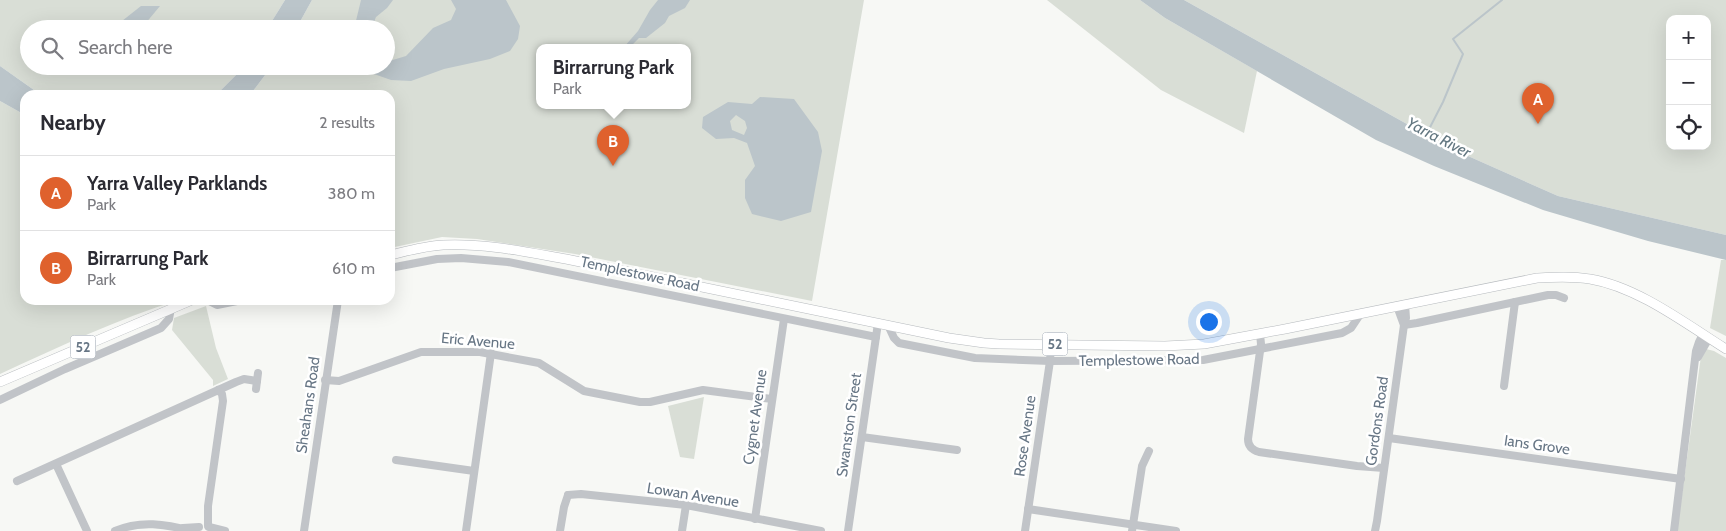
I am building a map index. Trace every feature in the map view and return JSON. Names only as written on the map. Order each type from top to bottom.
[{"type":"main road","name":"Templestowe Road","points":[[395,254],[441,245],[469,245],[508,249],[984,343],[1184,346],[1204,344],[1537,278],[1564,276],[1617,286],[1650,303],[1726,349]]},
{"type":"main road","name":"52","points":[[0,382],[179,305]]},
{"type":"main road","name":"52","points":[[0,388],[43,364]]},
{"type":"street","name":"Templestowe Road","points":[[395,267],[437,259],[462,258],[508,262],[876,337]]},
{"type":"street","points":[[1404,325],[1548,295],[1564,298]]},
{"type":"street","points":[[1504,386],[1515,302]]},
{"type":"street","name":"Sheahans Road","points":[[304,531],[337,305]]},
{"type":"street","name":"Gordons Road","points":[[1376,531],[1406,318],[1401,305]]},
{"type":"street","points":[[0,400],[65,369],[161,328],[169,319],[171,308]]},
{"type":"street","name":"Templestowe Road","points":[[888,325],[894,338],[899,343],[975,358],[1050,362],[1203,360],[1347,331],[1354,325],[1362,313]]},
{"type":"street","name":"Cygnet Avenue","points":[[754,519],[784,319]]},
{"type":"street","name":"Swanston Street","points":[[848,531],[878,322]]},
{"type":"street","points":[[1260,334],[1261,349],[1248,438],[1250,446],[1259,452],[1384,470]]},
{"type":"street","points":[[1674,531],[1697,358],[1706,336]]},
{"type":"street","name":"Rose Avenue","points":[[1025,531],[1051,344]]},
{"type":"street","name":"Eric Avenue","points":[[325,380],[339,381],[420,352],[491,353],[539,363],[588,392],[640,402],[650,402],[703,390],[772,399]]},
{"type":"street","points":[[466,531],[491,353]]},
{"type":"street","points":[[17,481],[241,380],[257,381]]},
{"type":"street","points":[[204,528],[223,401],[222,394],[218,390]]},
{"type":"street","points":[[862,437],[957,450]]},
{"type":"street","name":"Ians Grove","points":[[1389,438],[1681,479]]},
{"type":"street","points":[[1243,452],[1250,446]]},
{"type":"street","points":[[1132,528],[1142,466],[1149,451]]},
{"type":"street","points":[[396,460],[474,472]]},
{"type":"street","points":[[56,464],[86,531]]},
{"type":"street","name":"Lowan Avenue","points":[[560,531],[566,492],[686,506],[821,531]]},
{"type":"street","points":[[682,531],[686,506]]},
{"type":"street","points":[[1028,509],[1132,528],[1176,531]]},
{"type":"street","name":"Sheahans Road","points":[[308,510],[310,531]]},
{"type":"street","points":[[116,531],[128,526],[143,524],[225,531]]},
{"type":"street","points":[[179,528],[190,531]]},
{"type":"shaded area","points":[[0,0],[285,0],[273,20],[20,20],[20,75],[236,75],[221,90],[34,90],[0,66]]},
{"type":"shaded area","points":[[285,0],[312,0],[301,20],[273,20]]},
{"type":"shaded area","points":[[312,0],[864,0],[812,301],[575,254],[477,239],[442,237],[395,247],[395,90],[254,90],[265,75],[395,75],[395,20],[301,20]]},
{"type":"shaded area","points":[[361,0],[393,0],[375,20],[356,20]]},
{"type":"shaded area","points":[[451,0],[506,0],[520,26],[518,39],[510,51],[490,59],[444,69],[411,81],[391,80],[377,75],[395,75],[395,59],[406,56],[433,28],[451,20],[456,9]]},
{"type":"shaded area","points":[[658,0],[690,0],[685,8],[669,16],[665,23],[646,38],[639,38],[633,44],[627,44],[638,31]]},
{"type":"shaded area","points":[[1047,0],[1140,0],[1165,18],[1257,71],[1244,133],[1161,90]]},
{"type":"shaded area","points":[[1140,0],[1184,0],[1450,148],[1558,196],[1726,235],[1726,260],[1648,241],[1543,210],[1434,166],[1376,140],[1165,18]]},
{"type":"shaded area","points":[[1184,0],[1726,0],[1726,235],[1558,196],[1450,148]]},
{"type":"shaded area","points":[[141,6],[160,6],[148,20],[123,20]]},
{"type":"shaded area","points":[[0,66],[34,90],[20,90],[20,112],[0,101]]},
{"type":"shaded area","points":[[236,75],[265,75],[254,90],[221,90]]},
{"type":"shaded area","points":[[760,97],[794,99],[818,132],[822,151],[811,212],[781,221],[752,214],[745,198],[745,180],[755,166],[747,143],[734,138],[716,139],[702,128],[703,117],[728,102],[752,104]],"holes":[[[736,115],[745,121],[747,128],[744,135],[732,130],[730,121]]]},
{"type":"shaded area","points":[[0,101],[20,112],[20,305],[165,305],[111,325],[0,374]]},
{"type":"shaded area","points":[[1721,260],[1726,260],[1726,336],[1710,328]]},
{"type":"shaded area","points":[[206,306],[216,348],[228,379],[213,386],[213,380],[172,330],[174,318]]},
{"type":"shaded area","points":[[1706,349],[1726,358],[1726,531],[1677,531],[1701,356]]},
{"type":"shaded area","points":[[704,397],[694,459],[680,457],[668,406]]},
{"type":"waterway","name":"Yarra River","points":[[1426,135],[1443,102],[1463,54],[1453,39],[1502,0]]},
{"type":"place","name":"Yarra Valley Parklands","points":[[1538,124]]},
{"type":"place","name":"Birrarrung Park","points":[[613,166]]}]
